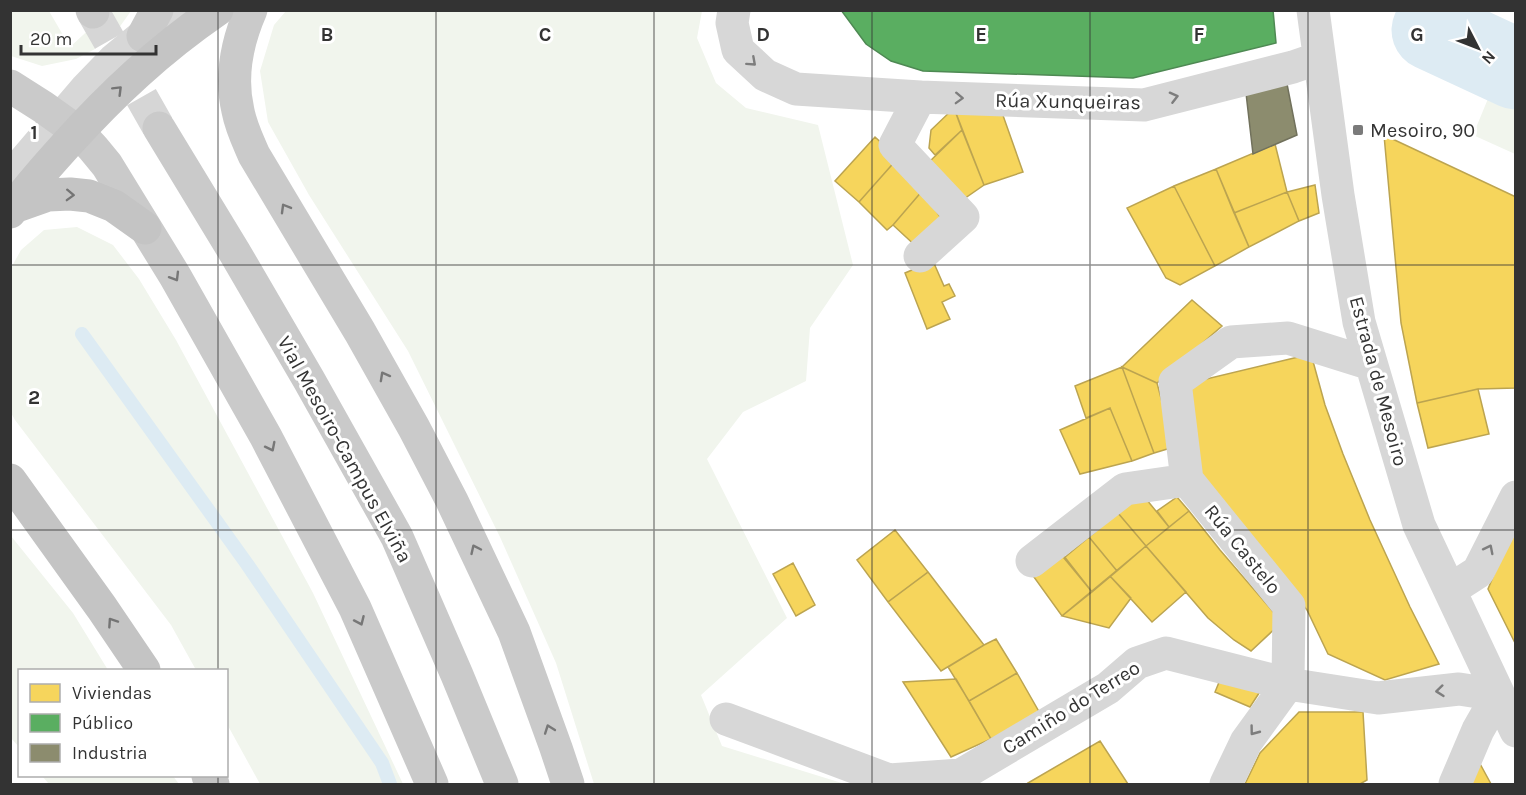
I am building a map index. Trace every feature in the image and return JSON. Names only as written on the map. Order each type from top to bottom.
[{"type":"highway","points":[[12,199],[46,167],[69,125],[125,83],[160,52],[217,10]]},
{"type":"highway","points":[[12,199],[69,194],[89,196],[114,206],[145,228]]},
{"type":"highway","points":[[10,480],[143,669]]},
{"type":"main road","points":[[251,10],[235,58],[234,85],[237,110],[243,129],[254,155],[365,342],[452,501],[514,632],[568,784]]},
{"type":"main road","points":[[10,86],[69,125],[93,148],[107,165],[175,276],[266,437],[355,608],[432,784]]},
{"type":"main road","name":"Vial Mesoiro-Campus Elviña","points":[[159,128],[309,380],[396,537],[502,784]]},
{"type":"street","points":[[69,125],[86,89],[150,23],[178,10]]},
{"type":"street","name":"Rúa Xunqueiras","points":[[734,10],[732,23],[738,50],[765,75],[796,89],[920,97],[1144,105],[1293,67],[1319,58]]},
{"type":"street","name":"Estrada de Mesoiro","points":[[1313,10],[1338,195],[1359,322],[1419,525],[1515,731]]},
{"type":"street","points":[[920,97],[895,145],[963,217],[920,256]]},
{"type":"street","points":[[1032,561],[1125,489],[1187,480],[1175,382],[1231,342],[1288,338],[1371,364]]},
{"type":"street","name":"Rúa Castelo","points":[[1187,480],[1289,606],[1288,684]]},
{"type":"street","points":[[1450,590],[1478,572],[1515,497]]},
{"type":"street","name":"Camiño do Terreo","points":[[726,719],[889,780],[961,775],[1108,688],[1137,663],[1166,653],[1288,684],[1378,698],[1459,689],[1498,695]]},
{"type":"street","points":[[1226,784],[1246,742],[1288,684]]},
{"type":"street","points":[[1455,784],[1478,730],[1498,695]]},
{"type":"shaded area","points":[[11,11],[49,11],[70,47],[109,11],[131,11],[116,32],[95,49],[76,59],[42,66],[11,56]]},
{"type":"shaded area","points":[[286,11],[702,11],[697,38],[716,83],[746,108],[818,125],[853,265],[810,328],[806,381],[743,412],[707,459],[787,618],[701,695],[722,746],[845,784],[594,784],[556,663],[500,537],[408,351],[309,195],[268,122],[260,71],[274,25]]},
{"type":"shaded area","points":[[1492,89],[1515,101],[1515,154],[1473,135]]},
{"type":"shaded area","points":[[77,227],[113,245],[139,279],[176,340],[313,593],[403,784],[260,784],[228,726],[228,669],[195,669],[171,625],[15,420],[10,411],[11,268],[21,250],[44,230]]},
{"type":"shaded area","points":[[11,536],[73,613],[107,669],[18,669],[18,746],[10,737]]},
{"type":"shaded area","points":[[43,777],[174,777],[179,784],[49,784]]},
{"type":"building: Viviendas","points":[[1000,107],[1023,172],[984,185],[954,108]]},
{"type":"building: Viviendas","points":[[954,108],[962,130],[935,155],[929,148],[931,130]]},
{"type":"building: Viviendas","points":[[962,130],[984,185],[958,203],[926,165]]},
{"type":"building: Viviendas","points":[[1384,135],[1516,197],[1516,388],[1478,389],[1417,403],[1401,323]]},
{"type":"building: Viviendas","points":[[875,137],[898,158],[859,202],[835,181]]},
{"type":"building: Viviendas","points":[[1275,144],[1287,192],[1234,213],[1216,169]]},
{"type":"building: Viviendas","points":[[898,158],[923,190],[887,230],[859,202]]},
{"type":"building: Viviendas","points":[[1216,169],[1249,247],[1215,266],[1174,186]]},
{"type":"building: Viviendas","points":[[1315,185],[1319,213],[1299,221],[1287,192]]},
{"type":"building: Viviendas","points":[[1174,186],[1215,266],[1180,285],[1166,278],[1127,208]]},
{"type":"building: Viviendas","points":[[923,190],[944,223],[920,250],[893,225]]},
{"type":"building: Viviendas","points":[[1287,192],[1299,221],[1249,247],[1234,213]]},
{"type":"building: Viviendas","points":[[933,261],[944,286],[949,284],[955,296],[942,302],[950,319],[927,329],[905,273]]},
{"type":"building: Viviendas","points":[[1192,300],[1222,326],[1157,383],[1122,367]]},
{"type":"building: Viviendas","points":[[1311,354],[1325,405],[1370,520],[1439,664],[1385,680],[1328,654],[1307,610],[1238,527],[1197,468],[1177,386]]},
{"type":"building: Viviendas","points":[[1122,367],[1154,453],[1132,461],[1110,408],[1086,418],[1075,386]]},
{"type":"building: Viviendas","points":[[1122,367],[1157,383],[1174,447],[1154,453]]},
{"type":"building: Viviendas","points":[[1478,389],[1489,434],[1428,448],[1417,403]]},
{"type":"building: Viviendas","points":[[1110,408],[1132,461],[1080,474],[1060,430]]},
{"type":"building: Viviendas","points":[[1142,494],[1169,527],[1146,546],[1118,513]]},
{"type":"building: Viviendas","points":[[1177,497],[1189,511],[1169,527],[1157,511]]},
{"type":"building: Viviendas","points":[[1189,511],[1282,622],[1251,651],[1208,618],[1146,546]]},
{"type":"building: Viviendas","points":[[1118,513],[1146,546],[1117,571],[1089,537]]},
{"type":"building: Viviendas","points":[[1516,521],[1516,645],[1488,589]]},
{"type":"building: Viviendas","points":[[895,530],[928,572],[888,602],[857,560]]},
{"type":"building: Viviendas","points":[[1089,537],[1117,571],[1092,592],[1064,558]]},
{"type":"building: Viviendas","points":[[1146,546],[1186,592],[1152,622],[1110,576]]},
{"type":"building: Viviendas","points":[[1060,551],[1092,592],[1062,616],[1031,573]]},
{"type":"building: Viviendas","points":[[793,563],[815,605],[796,616],[773,574]]},
{"type":"building: Viviendas","points":[[928,572],[984,645],[941,671],[888,602]]},
{"type":"building: Viviendas","points":[[1110,576],[1131,598],[1109,628],[1062,616]]},
{"type":"building: Viviendas","points":[[996,639],[1017,673],[969,701],[948,667]]},
{"type":"building: Viviendas","points":[[1017,673],[1042,717],[991,739],[969,701]]},
{"type":"building: Viviendas","points":[[1222,675],[1261,690],[1250,707],[1215,692]]},
{"type":"building: Viviendas","points":[[956,679],[991,739],[951,757],[903,682]]},
{"type":"building: Viviendas","points":[[1299,712],[1363,712],[1367,780],[1360,784],[1245,784],[1260,753]]},
{"type":"building: Viviendas","points":[[1100,741],[1128,784],[1028,783]]},
{"type":"building: Viviendas","points":[[1479,762],[1491,784],[1465,784]]},
{"type":"building: Público","points":[[841,10],[1273,10],[1276,43],[1133,78],[923,71],[891,61],[866,44]]},
{"type":"building: Industria","points":[[1287,84],[1297,135],[1253,154],[1246,93]]},
{"type":"waterway","points":[[1432,30],[1516,69]]},
{"type":"waterway","points":[[82,334],[247,564],[382,763],[390,784]]},
{"type":"tunnel","points":[[93,12],[159,128]]},
{"type":"place","name":"Mesoiro, 90","points":[[1358,130]]}]
